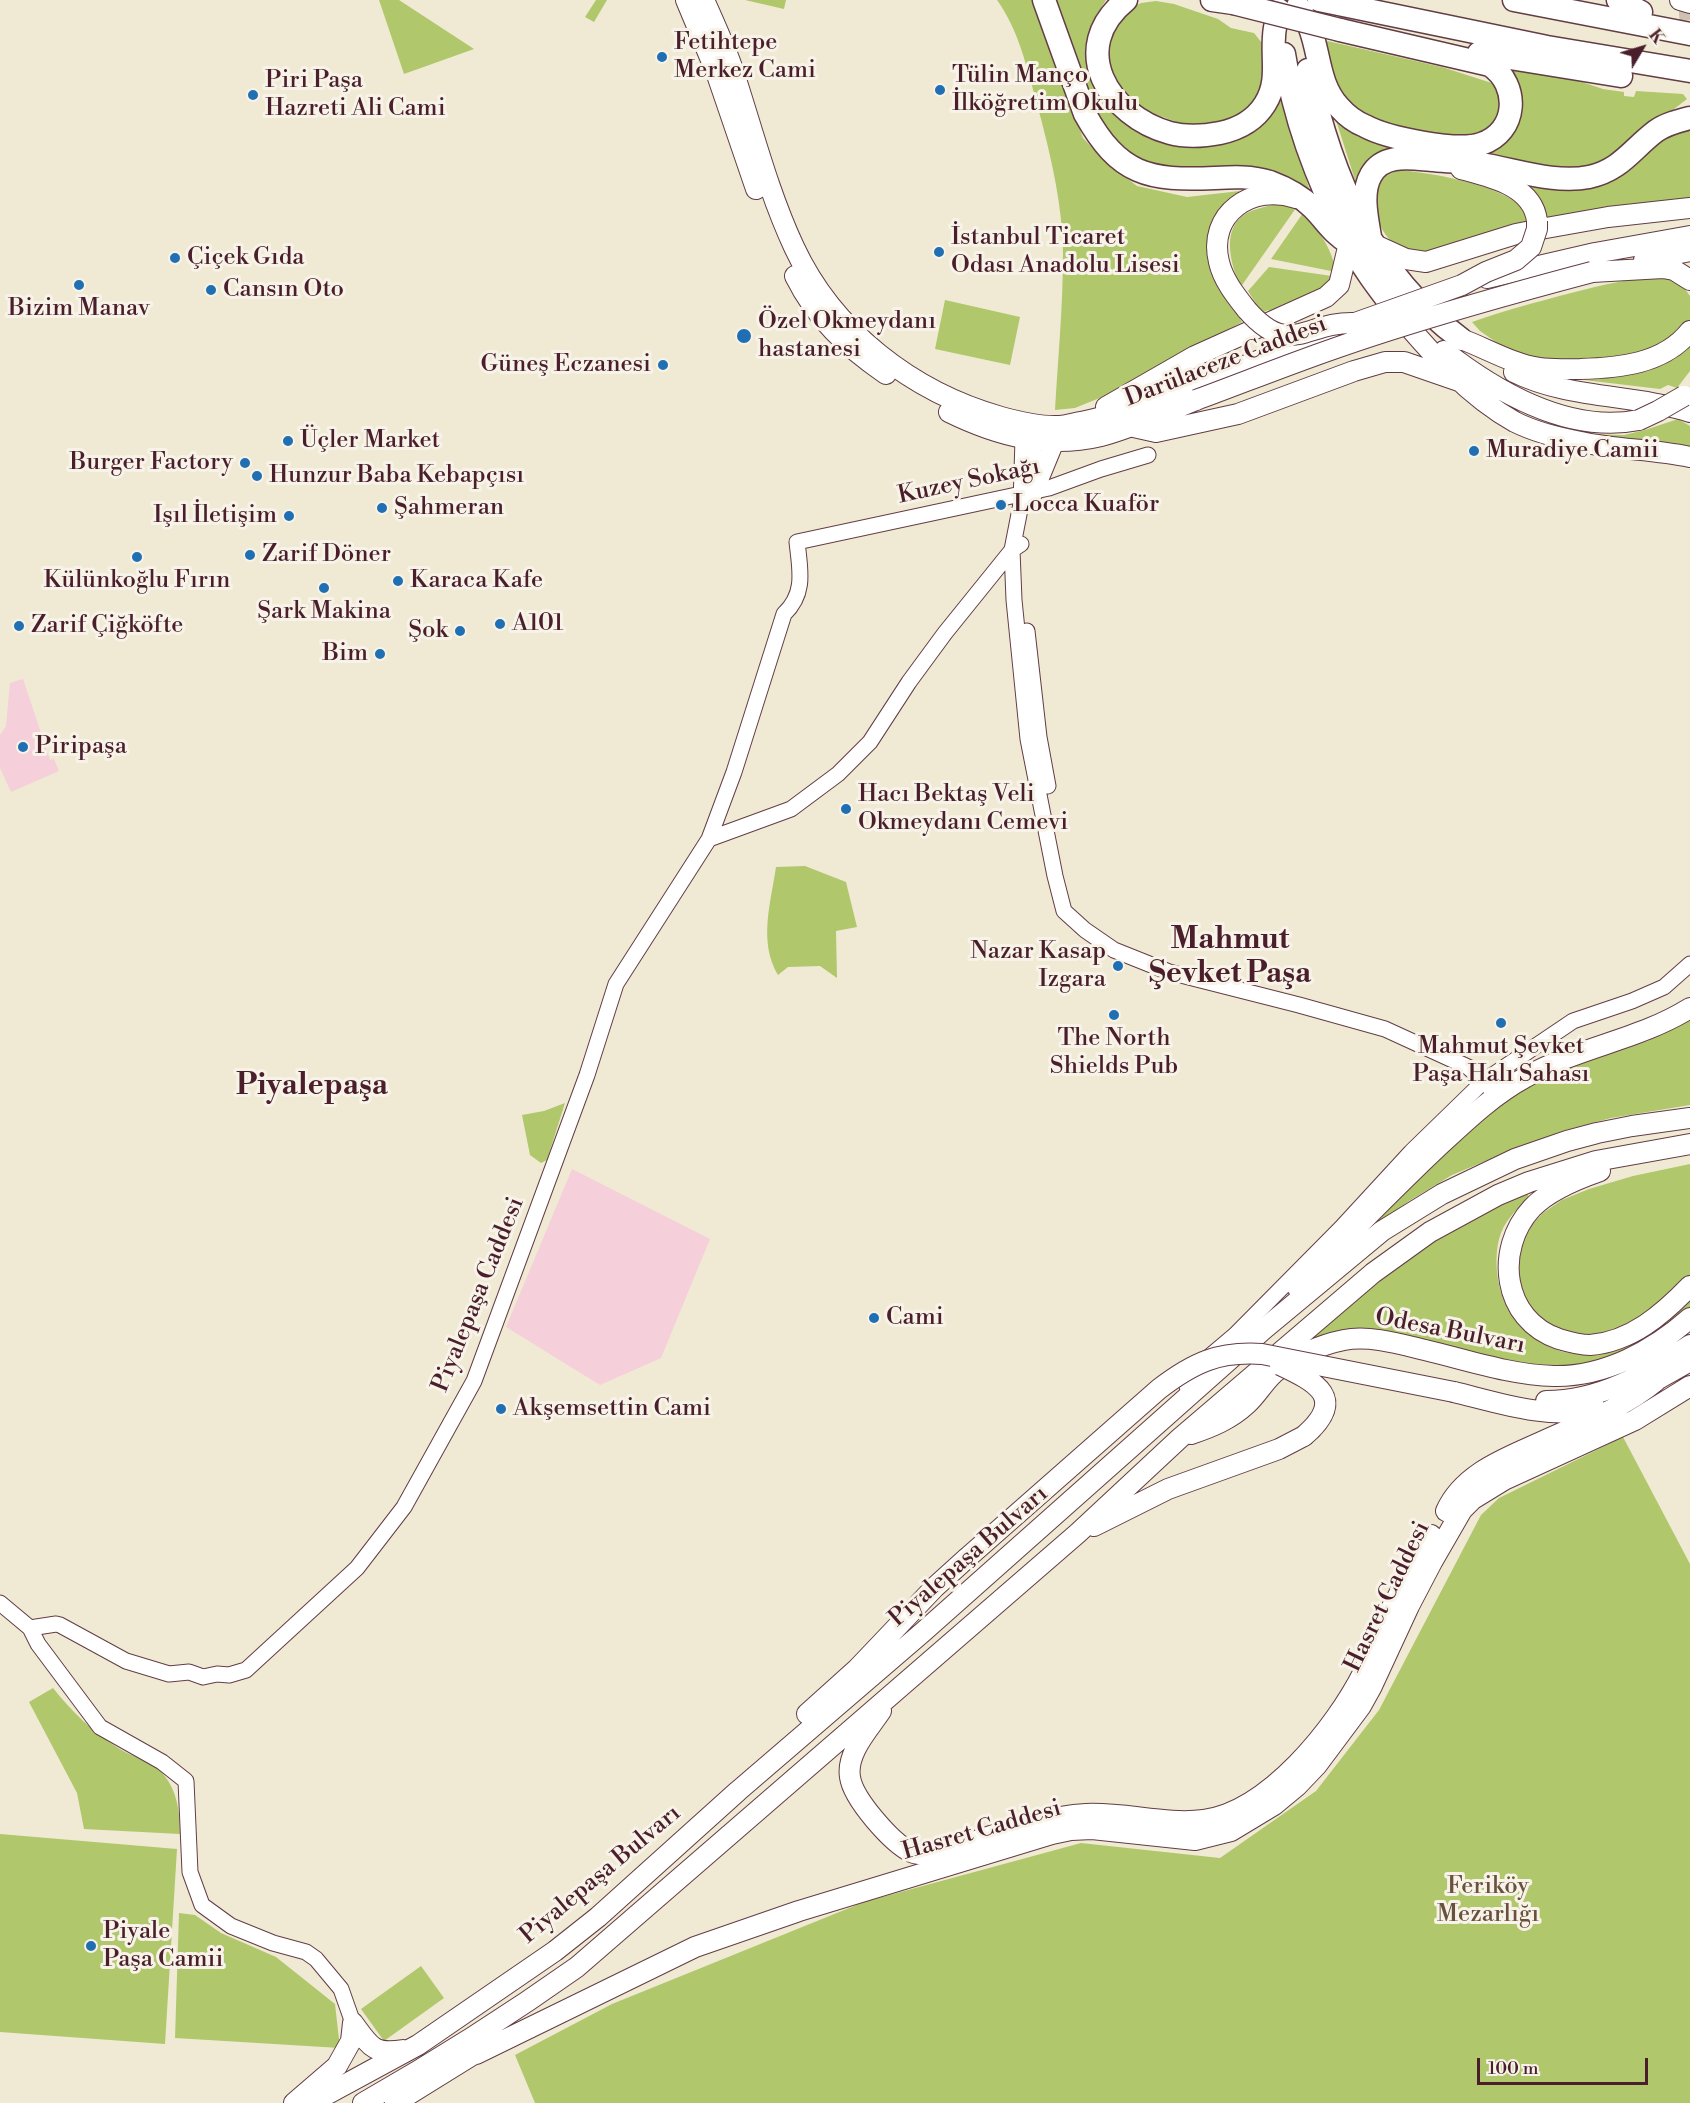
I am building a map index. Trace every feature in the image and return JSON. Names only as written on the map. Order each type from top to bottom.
[{"type":"highway","points":[[1044,0],[1084,114],[1094,130],[1119,159],[1142,172],[1166,179],[1257,178],[1289,190],[1312,207],[1334,233],[1360,243],[1421,306],[1461,339]]},
{"type":"highway","points":[[1126,0],[1106,20],[1097,44],[1098,66],[1108,90],[1118,103],[1143,122],[1172,133],[1203,135],[1232,130],[1244,125],[1266,103],[1274,81],[1273,38],[1295,3]]},
{"type":"highway","points":[[1514,0],[1690,34]]},
{"type":"highway","points":[[1591,0],[1690,25]]},
{"type":"highway","points":[[1618,0],[1641,12]]},
{"type":"highway","points":[[1223,1],[1340,30],[1481,61],[1497,69],[1510,91],[1512,106],[1509,118],[1502,129],[1489,140],[1471,147],[1403,138],[1386,134],[1360,123],[1341,109],[1325,85],[1311,28],[1295,3]]},
{"type":"highway","points":[[1295,3],[1348,7],[1547,47],[1690,71]]},
{"type":"highway","points":[[1295,3],[1313,91],[1360,243],[1365,269],[1396,311]]},
{"type":"highway","points":[[1388,40],[1690,87]]},
{"type":"highway","points":[[1360,243],[1371,176],[1376,168],[1397,158],[1478,163],[1565,178],[1588,177],[1616,166],[1657,130],[1668,124],[1690,118]]},
{"type":"main road","points":[[686,0],[716,72],[754,183],[783,252],[819,303]]},
{"type":"main road","points":[[704,0],[731,65],[775,201],[819,303]]},
{"type":"main road","points":[[1680,0],[1690,3]]},
{"type":"main road","points":[[1433,160],[1515,188],[1533,204],[1537,221],[1534,240],[1525,254],[1462,285]]},
{"type":"main road","points":[[1305,201],[1279,194],[1258,195],[1234,208],[1224,220],[1218,239],[1219,263],[1233,292],[1247,310],[1270,332],[1280,335],[1298,335],[1342,323],[1355,324]]},
{"type":"main road","points":[[1077,423],[1195,356],[1326,297],[1339,285],[1360,243],[1406,259],[1426,261],[1516,234],[1608,217],[1690,208]]},
{"type":"main road","name":"Darülaceze Caddesi","points":[[819,303],[894,366],[918,381],[1028,434],[1054,441],[1080,440],[1103,436],[1129,426],[1188,395],[1355,324],[1462,285],[1595,253],[1690,236]]},
{"type":"main road","name":"Darülaceze Caddesi","points":[[1028,434],[1188,395],[1496,297],[1626,262],[1690,251]]},
{"type":"main road","points":[[1592,272],[1664,268],[1674,270],[1690,280]]},
{"type":"main road","points":[[1396,311],[1424,345],[1459,381],[1516,422],[1537,431],[1581,442],[1690,457]]},
{"type":"main road","points":[[1396,311],[1468,369],[1490,383],[1533,405],[1565,416],[1623,423],[1639,420],[1688,399]]},
{"type":"main road","points":[[1461,339],[1510,360],[1538,368],[1610,368],[1642,361],[1674,348],[1690,331]]},
{"type":"main road","points":[[1461,339],[1504,367],[1542,384],[1646,401],[1688,399]]},
{"type":"main road","points":[[1129,426],[1156,432],[1219,419],[1385,362],[1404,362],[1459,381]]},
{"type":"main road","points":[[1027,493],[1054,441]]},
{"type":"main road","points":[[1264,1329],[1287,1297],[1417,1157],[1490,1088],[1527,1076],[1571,1056],[1647,1030],[1690,1008]]},
{"type":"main road","name":"Piyalepaşa Bulvarı","points":[[311,2103],[411,2049],[463,2016],[555,1951],[633,1887],[738,1791],[923,1632],[1264,1329],[1382,1231],[1442,1194],[1515,1159],[1567,1141],[1632,1126],[1690,1118]]},
{"type":"main road","points":[[363,2103],[503,2019],[577,1966],[677,1882],[1078,1533],[1180,1438],[1349,1292],[1430,1232],[1498,1195],[1529,1182],[1596,1161],[1690,1144]]},
{"type":"main road","name":"Odesa Bulvarı","points":[[1649,1150],[1635,1159],[1570,1184],[1532,1208],[1512,1238],[1507,1268],[1510,1285],[1516,1301],[1526,1316],[1540,1329],[1564,1341],[1590,1345],[1634,1332],[1659,1315],[1690,1286]]},
{"type":"main road","name":"Odesa Bulvarı","points":[[1180,1438],[1218,1425],[1247,1404],[1274,1374],[1303,1354],[1320,1346],[1346,1340],[1379,1341],[1503,1369],[1554,1376],[1607,1368],[1631,1358],[1652,1346],[1690,1318]]},
{"type":"main road","points":[[1446,1511],[1462,1487],[1488,1467],[1629,1401],[1656,1381],[1688,1352]]},
{"type":"main road","points":[[1454,1392],[1529,1401],[1569,1400],[1597,1394],[1622,1385],[1688,1352]]},
{"type":"main road","points":[[738,1791],[760,1757],[857,1669],[935,1587],[1178,1374],[1194,1364],[1218,1356],[1243,1353],[1262,1354],[1547,1412],[1569,1413],[1599,1408],[1656,1381]]},
{"type":"main road","points":[[1078,1533],[1168,1489],[1278,1449],[1304,1436],[1318,1423],[1323,1415],[1325,1402],[1319,1388],[1307,1377],[1262,1354]]},
{"type":"main road","name":"Hasret Caddesi","points":[[476,2054],[695,1947],[788,1915],[1052,1834],[1092,1828],[1195,1840],[1270,1788],[1293,1769],[1318,1741],[1359,1681],[1391,1609],[1446,1511],[1468,1490],[1481,1481],[1624,1416],[1690,1376]]},
{"type":"main road","name":"Hasret Caddesi","points":[[894,1691],[857,1747],[851,1762],[850,1777],[858,1797],[869,1812],[897,1843],[909,1851],[933,1855],[1071,1815],[1088,1814],[1193,1821],[1213,1827],[1243,1825],[1274,1805],[1297,1785],[1334,1744],[1371,1688],[1409,1606],[1452,1526],[1462,1510],[1473,1499],[1504,1480],[1635,1420],[1690,1386]]},
{"type":"main road","points":[[395,2103],[476,2054],[554,1998],[634,1927],[677,1882]]},
{"type":"main road","points":[[353,2023],[372,2049],[384,2052],[411,2049]]},
{"type":"main road","points":[[294,2103],[337,2066],[351,2041],[353,2023]]},
{"type":"street","points":[[1028,434],[1027,493],[1016,556],[1022,692],[1028,739],[1064,911],[1085,930],[1114,950],[1169,972],[1385,1029],[1468,1067],[1490,1088],[1572,1021],[1632,1001],[1664,987],[1690,964]]},
{"type":"street","name":"Kuzey Sokağı","points":[[797,542],[1049,489],[1101,469],[1148,455]]},
{"type":"street","name":"Piyalepaşa Caddesi","points":[[30,1628],[60,1625],[126,1660],[169,1674],[189,1672],[203,1677],[234,1674],[246,1670],[357,1568],[404,1507],[474,1381],[584,1084],[616,984],[709,839],[734,772],[784,614],[797,598],[800,575],[797,542]]},
{"type":"street","points":[[709,839],[791,809],[838,774],[870,742],[945,633],[1016,556]]},
{"type":"street","points":[[1190,1394],[1185,1378],[1235,1335],[1341,1228],[1417,1157]]},
{"type":"street","points":[[0,1603],[30,1628],[38,1644],[100,1727],[162,1762],[186,1781],[190,1872],[202,1905],[231,1926],[273,1943],[306,1952],[316,1959],[341,1989],[353,2023]]},
{"type":"shaded area","name":"Piripaşa","points":[[23,679],[50,760],[54,759],[59,771],[11,792],[0,768],[0,735],[6,726],[10,683]]},
{"type":"shaded area","points":[[572,1169],[710,1239],[661,1358],[600,1385],[506,1327]]},
{"type":"green space","points":[[379,0],[399,0],[474,49],[404,74]]},
{"type":"green space","points":[[596,0],[607,0],[594,22],[585,17]]},
{"type":"green space","points":[[745,0],[786,0],[784,9]]},
{"type":"green space","points":[[997,0],[1033,0],[1083,138],[1106,162],[1137,186],[1187,197],[1240,191],[1227,205],[1218,281],[1242,322],[1129,386],[1075,408],[1055,410],[1063,255],[1054,173],[1024,56],[1010,22]]},
{"type":"green space","points":[[1054,0],[1106,0],[1097,14],[1091,35],[1146,134],[1271,114],[1281,98],[1309,188],[1306,192],[1164,173],[1119,149],[1091,104]]},
{"type":"green space","points":[[1156,1],[1174,4],[1218,19],[1231,28],[1254,33],[1262,43],[1263,85],[1257,98],[1244,112],[1227,120],[1204,125],[1181,124],[1143,109],[1115,82],[1107,52],[1109,39],[1123,13],[1141,3]]},
{"type":"green space","points":[[1323,40],[1442,67],[1498,85],[1503,98],[1500,122],[1474,141],[1385,126],[1357,113],[1336,85]]},
{"type":"green space","points":[[1504,65],[1561,75],[1603,89],[1624,92],[1624,96],[1634,97],[1636,91],[1683,94],[1687,99],[1607,161],[1576,169],[1473,153],[1495,146]]},
{"type":"green space","points":[[1334,114],[1400,145],[1362,168],[1356,183]]},
{"type":"green space","points":[[1690,127],[1690,204],[1544,219],[1515,180],[1573,188],[1666,134]]},
{"type":"green space","points":[[1400,170],[1465,181],[1490,189],[1512,200],[1526,213],[1528,229],[1515,249],[1522,229],[1466,245],[1422,254],[1413,254],[1400,249],[1381,227],[1374,199],[1378,187],[1386,176]]},
{"type":"green space","points":[[1277,204],[1296,208],[1240,288],[1231,259],[1230,239],[1233,230],[1237,221],[1245,214]]},
{"type":"green space","points":[[1303,213],[1324,240],[1336,272],[1271,259]]},
{"type":"green space","points":[[1269,267],[1332,276],[1331,283],[1326,288],[1274,314],[1268,310],[1262,313],[1248,291]]},
{"type":"green space","points":[[1667,276],[1680,282],[1690,296],[1690,319],[1687,329],[1678,338],[1639,354],[1617,359],[1536,361],[1509,351],[1480,331],[1472,322],[1521,306],[1595,287]]},
{"type":"green space","points":[[945,300],[1020,317],[1010,365],[935,349]]},
{"type":"green space","points":[[1690,345],[1690,371],[1677,388],[1668,385],[1660,389],[1584,380],[1584,376],[1673,356]]},
{"type":"green space","points":[[1678,419],[1690,426],[1690,451],[1584,434],[1624,435]]},
{"type":"green space","points":[[805,866],[846,882],[857,927],[836,931],[837,978],[820,966],[788,967],[778,975],[772,962],[767,936],[776,867]]},
{"type":"green space","points":[[1690,1019],[1690,1105],[1611,1118],[1562,1131],[1452,1175],[1409,1201],[1367,1232],[1362,1227],[1419,1173],[1515,1092],[1555,1070],[1648,1041]]},
{"type":"green space","points":[[565,1103],[547,1160],[541,1163],[530,1155],[522,1115],[544,1111]]},
{"type":"green space","points":[[1690,1164],[1690,1277],[1653,1312],[1612,1333],[1570,1337],[1533,1314],[1520,1292],[1518,1255],[1522,1242],[1543,1213],[1562,1200],[1589,1189],[1633,1176]]},
{"type":"green space","points":[[1527,1193],[1529,1197],[1503,1228],[1498,1243],[1497,1264],[1500,1287],[1507,1307],[1519,1325],[1536,1340],[1568,1353],[1590,1353],[1690,1298],[1690,1309],[1637,1347],[1583,1366],[1537,1367],[1339,1332],[1315,1338],[1313,1336],[1367,1290],[1424,1247],[1472,1219]]},
{"type":"green space","name":"Feriköy Mezarlığı","points":[[1623,1437],[1690,1564],[1690,2103],[535,2103],[515,2055],[612,2004],[864,1902],[1081,1843],[1220,1858],[1316,1791],[1379,1710],[1481,1515],[1499,1498]]},
{"type":"green space","points":[[53,1688],[91,1728],[123,1751],[155,1767],[165,1776],[174,1791],[180,1834],[84,1829],[77,1793],[29,1702]]},
{"type":"green space","points":[[0,1834],[177,1849],[165,2044],[0,2032]]},
{"type":"green space","points":[[179,1913],[195,1915],[221,1933],[276,1957],[335,2004],[340,2048],[175,2038]]},
{"type":"green space","points":[[421,1966],[444,1998],[384,2041],[361,2009]]},
{"type":"tunnel","points":[[1688,0],[1690,27]]},
{"type":"place","name":"Fetihtepe Merkez Cami","points":[[662,57]]},
{"type":"place","name":"Tülin Manço İlköğretim Okulu","points":[[940,90]]},
{"type":"place","name":"Piri Paşa Hazreti Ali Cami","points":[[253,95]]},
{"type":"place","name":"İstanbul Ticaret Odası Anadolu Lisesi","points":[[939,252]]},
{"type":"place","name":"Çiçek Gıda","points":[[175,258]]},
{"type":"place","name":"Bizim Manav","points":[[79,285]]},
{"type":"place","name":"Cansın Oto","points":[[211,290]]},
{"type":"place","name":"Özel Okmeydanı hastanesi","points":[[744,336]]},
{"type":"place","name":"Güneş Eczanesi","points":[[663,365]]},
{"type":"place","name":"Üçler Market","points":[[288,441]]},
{"type":"place","name":"Muradiye Camii","points":[[1474,451]]},
{"type":"place","name":"Burger Factory","points":[[245,463]]},
{"type":"place","name":"Hunzur Baba Kebapçısı","points":[[257,476]]},
{"type":"place","name":"Locca Kuaför","points":[[1001,505]]},
{"type":"place","name":"Şahmeran","points":[[382,508]]},
{"type":"place","name":"Işıl İletişim","points":[[289,516]]},
{"type":"place","name":"Zarif Döner","points":[[250,555]]},
{"type":"place","name":"Külünkoğlu Fırın","points":[[137,557]]},
{"type":"place","name":"Karaca Kafe","points":[[398,581]]},
{"type":"place","name":"Şark Makina","points":[[324,588]]},
{"type":"place","name":"A101","points":[[500,624]]},
{"type":"place","name":"Zarif Çiğköfte","points":[[19,626]]},
{"type":"place","name":"Şok","points":[[460,631]]},
{"type":"place","name":"Bim","points":[[380,654]]},
{"type":"place","name":"Piripaşa","points":[[23,747]]},
{"type":"place","name":"Hacı Bektaş Veli Okmeydanı Cemevi","points":[[846,809]]},
{"type":"place","name":"Nazar Kasap Izgara","points":[[1118,966]]},
{"type":"place","name":"The North Shields Pub","points":[[1114,1015]]},
{"type":"place","name":"Mahmut Şevket Paşa Halı Sahası","points":[[1501,1023]]},
{"type":"place","name":"Cami","points":[[874,1318]]},
{"type":"place","name":"Akşemsettin Cami","points":[[501,1409]]},
{"type":"place","name":"Piyale Paşa Camii","points":[[91,1946]]},
{"type":"district","name":"Mahmut Şevket Paşa","points":[[1230,958]]},
{"type":"district","name":"Piyalepaşa","points":[[312,1087]]}]
